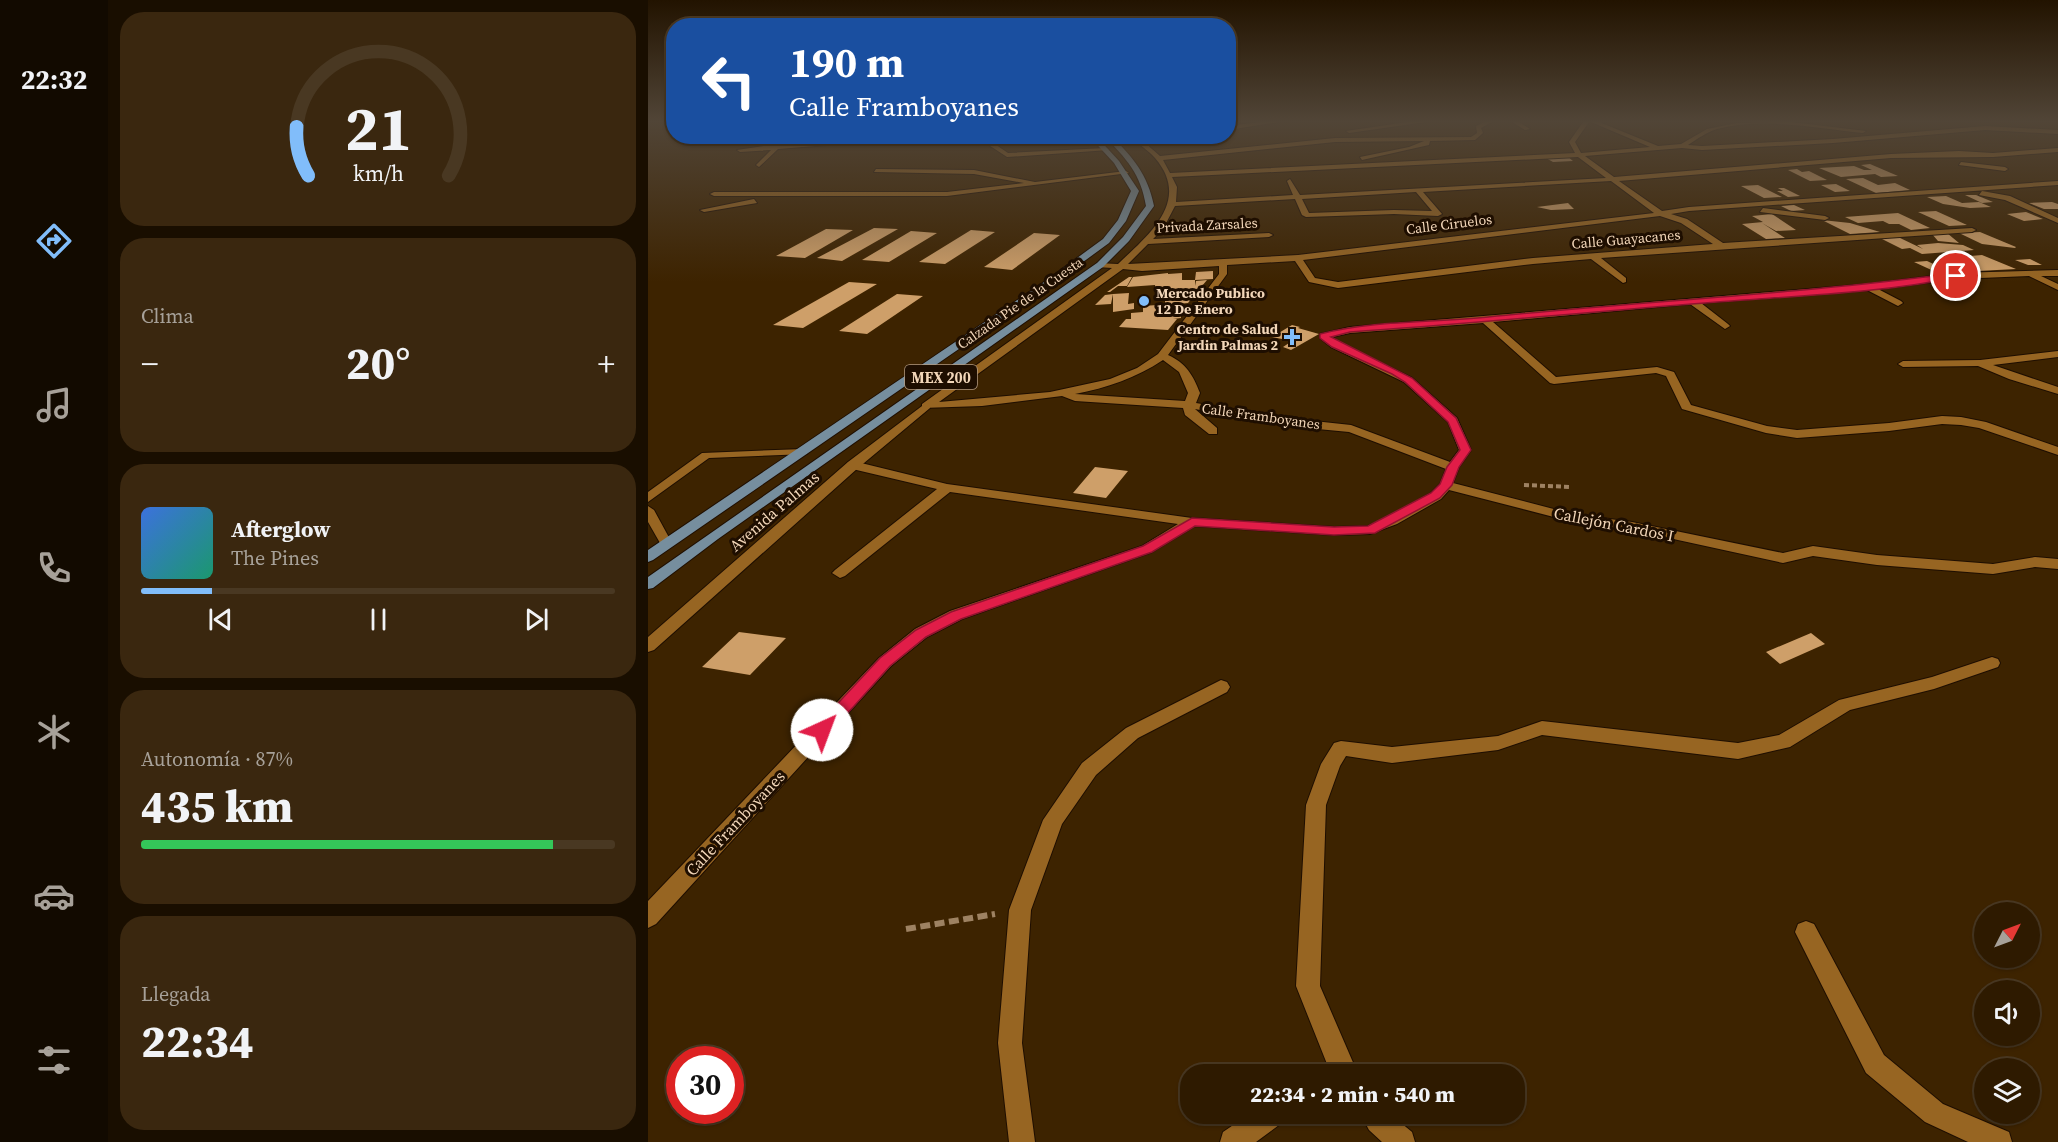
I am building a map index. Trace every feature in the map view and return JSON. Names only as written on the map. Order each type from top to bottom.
[{"type":"main road","name":"Calzada Pie de la Cuesta","points":[[648,557],[1107,241],[1122,221],[1135,191],[1127,175]]},
{"type":"main road","name":"Calzada Pie de la Cuesta","points":[[648,584],[722,529],[1100,265],[1126,239],[1150,206],[1144,175]]},
{"type":"street","points":[[1007,175],[1041,185]]},
{"type":"street","points":[[1061,175],[1068,181]]},
{"type":"street","points":[[714,194],[947,194],[1041,185],[1109,175]]},
{"type":"street","points":[[1169,175],[1174,187],[1172,204],[1660,175]]},
{"type":"street","points":[[1610,175],[1661,214],[1684,221],[1721,246]]},
{"type":"street","points":[[894,194],[909,182]]},
{"type":"street","points":[[1290,182],[1306,215],[1394,212],[1438,214],[1418,190]]},
{"type":"street","points":[[1733,205],[2058,183]]},
{"type":"street","points":[[1970,190],[2007,198],[2058,221]]},
{"type":"street","points":[[704,210],[792,194]]},
{"type":"street","name":"Avenida Palmas","points":[[648,645],[853,465],[926,406],[1120,267],[1159,229],[1172,204]]},
{"type":"street","points":[[1733,205],[1825,218]]},
{"type":"street","name":"Calle Ciruelos","points":[[1100,265],[1142,268],[1298,258],[1733,205]]},
{"type":"street","name":"Calle Guayacanes","points":[[1298,258],[1305,273],[1314,283],[1338,285],[1533,261],[1972,230]]},
{"type":"street","name":"Privada Zarsales","points":[[1147,242],[1269,235]]},
{"type":"street","points":[[1594,257],[1623,280]]},
{"type":"street","points":[[905,402],[926,406],[1063,393],[1110,384],[1134,375],[1151,366],[1162,356],[1223,274],[1223,263]]},
{"type":"street","points":[[2025,273],[2058,287]]},
{"type":"street","points":[[853,465],[947,488],[1192,522],[1334,531],[1370,530],[1436,496],[1446,485],[1453,467],[1465,450],[1453,420],[1408,380],[1335,345],[1324,336],[1350,330],[1869,287],[1956,276],[2058,273]]},
{"type":"street","points":[[1869,287],[1898,303]]},
{"type":"street","points":[[1691,300],[1725,326]]},
{"type":"street","points":[[1485,320],[1554,381],[1657,370],[1670,374],[1686,407],[1766,429],[1797,434],[1889,427],[1942,420],[1961,421],[1982,425],[2058,451]]},
{"type":"street","points":[[1903,364],[1980,363],[2058,354]]},
{"type":"street","points":[[1162,356],[1177,362],[1187,373],[1194,393],[1189,405],[1189,413],[1213,431]]},
{"type":"street","points":[[1980,363],[2013,377],[2058,391]]},
{"type":"street","name":"Calle Framboyanes","points":[[1063,393],[1075,398],[1189,405],[1286,422],[1351,429],[1453,467]]},
{"type":"street","name":"Callejón Cardos I","points":[[1446,485],[1573,518],[1632,526],[1783,558],[1813,551],[1877,560],[1993,569],[2035,562],[2058,564]]},
{"type":"street","points":[[840,573],[888,532],[947,488]]},
{"type":"street","name":"Calle Framboyanes","points":[[648,916],[885,662],[921,633],[956,615],[1148,549],[1192,522]]},
{"type":"street","points":[[1336,1064],[1308,986],[1316,805],[1331,764],[1341,748],[1392,754],[1498,743],[1542,728],[1738,751],[1783,742],[1845,705],[1934,683],[1992,663]]},
{"type":"street","points":[[1022,1142],[1010,1043],[1020,910],[1053,820],[1089,769],[1132,733],[1221,687]]},
{"type":"street","points":[[1806,932],[1875,1064],[1934,1113],[1999,1142]]},
{"type":"street","points":[[1233,1142],[1258,1124]]},
{"type":"street","points":[[1384,1124],[1402,1142]]},
{"type":"lane","points":[[648,498],[706,455],[803,452]]},
{"type":"lane","points":[[648,510],[666,543]]},
{"type":"path","points":[[906,929],[1020,910]]},
{"type":"building","points":[[1799,175],[1818,175],[1827,180],[1810,181]]},
{"type":"building","points":[[1878,175],[1898,176],[1881,177]]},
{"type":"building","points":[[1863,178],[1878,185],[1895,183],[1910,190],[1876,193],[1846,179]]},
{"type":"building","points":[[1836,184],[1850,191],[1835,192],[1821,185]]},
{"type":"building","points":[[1758,185],[1782,197],[1764,198],[1741,186]]},
{"type":"building","points":[[1778,188],[1784,188],[1800,196],[1788,197],[1777,191],[1783,191]]},
{"type":"building","points":[[1965,195],[1976,195],[1993,202],[1982,203]]},
{"type":"building","points":[[1946,196],[1962,203],[1979,202],[1991,207],[1970,208],[1943,204],[1927,197]]},
{"type":"building","points":[[1568,203],[1574,209],[1551,210],[1537,207]]},
{"type":"building","points":[[2029,203],[2058,204],[2058,209],[2044,209]]},
{"type":"building","points":[[1794,205],[1805,210],[1791,211],[1781,206]]},
{"type":"building","points":[[1936,211],[1967,225],[1949,226],[1918,212]]},
{"type":"building","points":[[2026,212],[2043,219],[2024,221],[2007,214]]},
{"type":"building","points":[[1898,213],[1930,228],[1911,230],[1899,224],[1889,224],[1883,221],[1858,223],[1845,217]]},
{"type":"building","points":[[1772,214],[1796,230],[1776,231],[1762,223],[1785,238],[1766,239],[1742,224],[1763,222],[1752,216]]},
{"type":"building","points":[[1822,220],[1850,223],[1880,232],[1850,234]]},
{"type":"building","points":[[874,228],[898,229],[842,261],[817,258]]},
{"type":"building","points":[[826,229],[853,230],[805,258],[776,256]]},
{"type":"building","points":[[971,230],[995,232],[945,264],[919,262]]},
{"type":"building","points":[[911,231],[937,233],[889,262],[862,260]]},
{"type":"building","points":[[1980,232],[2016,247],[1982,244],[1959,233]]},
{"type":"building","points":[[1034,233],[1060,235],[1012,270],[984,267]]},
{"type":"building","points":[[1947,233],[1959,243],[1938,241],[1932,234]]},
{"type":"building","points":[[1898,237],[1923,249],[1917,245],[1938,243],[1963,245],[1974,250],[1922,254],[1910,248],[1902,249],[1880,238]]},
{"type":"building","points":[[1982,255],[2016,269],[1959,272],[1941,263],[1956,262],[1947,258]]},
{"type":"building","points":[[2030,259],[2042,265],[2028,265],[2015,260]]},
{"type":"building","points":[[1927,261],[1951,272],[1938,273],[1914,262]]},
{"type":"building","points":[[1213,271],[1213,279],[1195,280],[1196,272]]},
{"type":"building","points":[[1182,273],[1182,280],[1195,280],[1195,286],[1196,281],[1207,280],[1188,303],[1165,305],[1165,296],[1156,296],[1155,285],[1127,287],[1133,277]]},
{"type":"building","points":[[1132,277],[1127,286],[1118,286],[1107,292]]},
{"type":"building","points":[[849,282],[877,284],[803,328],[773,325]]},
{"type":"building","points":[[1129,293],[1128,304],[1134,303],[1134,309],[1113,312],[1113,294]]},
{"type":"building","points":[[897,294],[923,296],[867,334],[839,331]]},
{"type":"building","points":[[1113,294],[1111,304],[1095,305],[1105,295]]},
{"type":"building","points":[[1157,305],[1157,318],[1158,313],[1181,311],[1181,318],[1173,319],[1177,319],[1168,330],[1119,327],[1126,319],[1131,319],[1131,313],[1143,312],[1143,306]]},
{"type":"building","points":[[1292,325],[1319,334],[1291,350],[1283,347],[1292,341],[1272,337]]},
{"type":"building","points":[[1095,467],[1128,471],[1106,498],[1073,493]]},
{"type":"building","points":[[739,632],[786,638],[750,675],[702,667]]},
{"type":"building","points":[[1811,633],[1825,644],[1780,664],[1766,652]]},
{"type":"place","name":"Mercado Publico 12 De Enero","points":[[1144,301]]},
{"type":"place","name":"Centro de Salud Jardin Palmas 2","points":[[1292,337]]},
{"type":"route","points":[[822,730],[885,662],[921,633],[956,615],[1148,549],[1192,522],[1334,531],[1370,530],[1392,521],[1436,496],[1446,485],[1453,467],[1465,450],[1453,420],[1408,380],[1335,345],[1324,336],[1350,330],[1869,287],[1956,276]]}]
